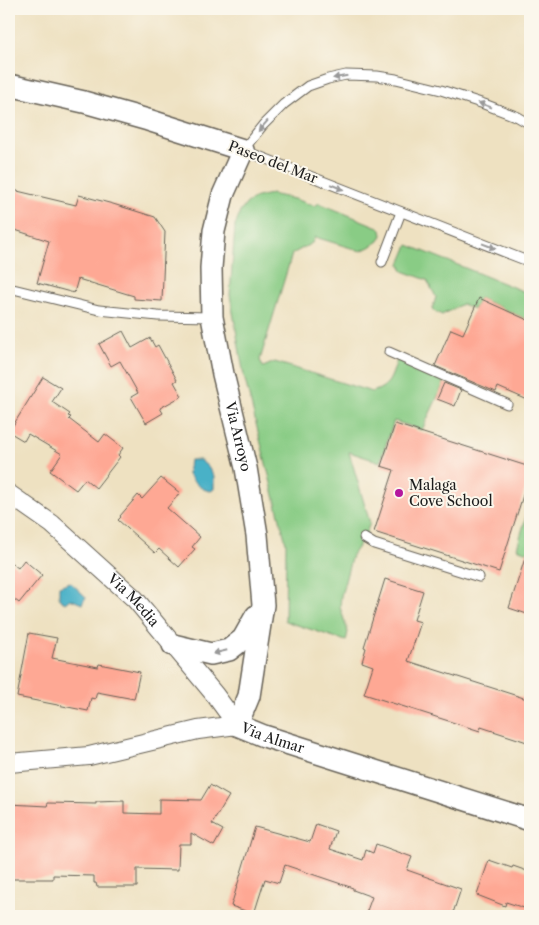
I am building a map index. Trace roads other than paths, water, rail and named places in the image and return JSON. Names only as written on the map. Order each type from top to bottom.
[{"type":"street","name":"Paseo del Mar","points":[[9,85],[84,102],[243,150]]},
{"type":"street","name":"Via Arroyo","points":[[237,726],[249,696],[263,605],[257,535],[246,468],[223,374],[212,317],[211,268],[214,231],[224,196],[243,150]]},
{"type":"street","name":"Via Media","points":[[9,494],[52,524],[135,599],[215,695],[237,726]]},
{"type":"street","points":[[173,645],[210,654],[229,650],[243,640],[263,605]]},
{"type":"street","name":"Via Almar","points":[[9,763],[89,756],[198,730],[237,726],[530,820]]},
{"type":"lane","points":[[243,150],[263,125],[284,104],[308,86],[346,75],[396,79],[441,90],[484,104],[518,117],[530,124]]},
{"type":"lane","name":"Paseo del Mar","points":[[243,150],[530,262]]},
{"type":"lane","points":[[382,262],[401,212]]},
{"type":"lane","points":[[9,288],[99,310],[158,316],[212,317]]},
{"type":"lane","points":[[388,352],[506,404]]},
{"type":"lane","points":[[364,538],[374,544],[479,577]]},
{"type":"water","points":[[190,460],[200,460],[208,467],[214,477],[214,489],[211,491],[204,489],[188,474]]},
{"type":"water","points":[[70,582],[86,597],[82,604],[70,599],[65,603],[59,599],[59,586]]},
{"type":"place","name":"Malaga Cove School","points":[[399,493]]}]
